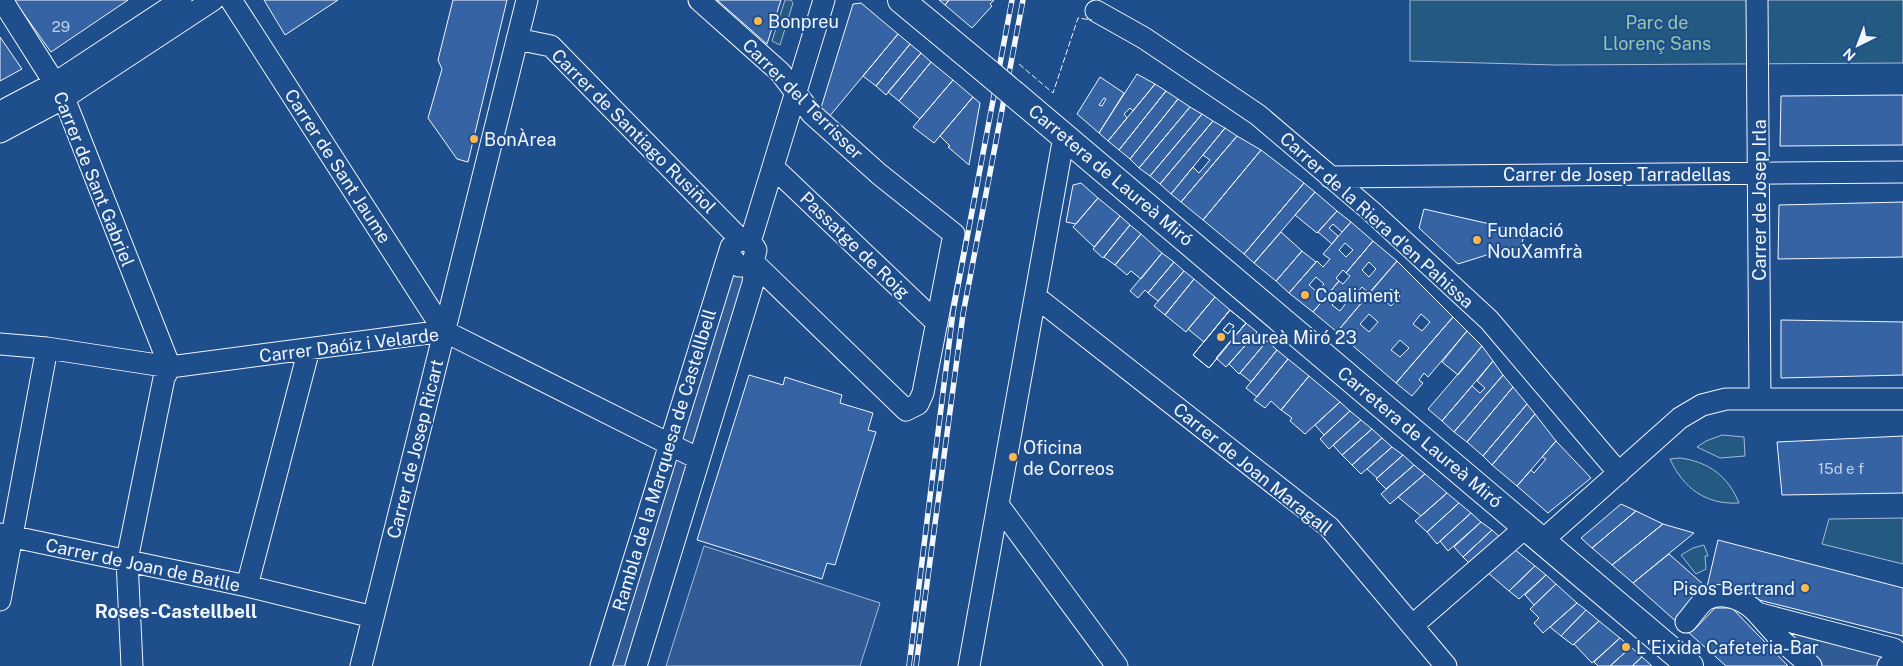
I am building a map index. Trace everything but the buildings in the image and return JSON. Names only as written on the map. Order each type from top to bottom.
[{"type":"main road","name":"Carretera de Laureà Miró","points":[[901,0],[1064,136],[1527,536],[1678,631],[1690,666]]},
{"type":"street","name":"Carrer de Sant Gabriel","points":[[2,0],[59,91],[170,367]]},
{"type":"street","points":[[0,132],[59,91],[181,0]]},
{"type":"street","points":[[0,112],[59,91],[213,0]]},
{"type":"street","name":"Carrer de Sant Jaume","points":[[231,0],[444,331]]},
{"type":"street","name":"Carrer de Josep Ricart","points":[[361,666],[527,0]]},
{"type":"street","name":"Carrer del Terrisser","points":[[699,0],[780,72],[812,114],[866,162],[954,234],[937,323]]},
{"type":"street","name":"Rambla de la Marquesa de Castellbell","points":[[636,666],[753,283],[754,274],[745,253],[824,0]]},
{"type":"street","name":"Carrer de Josep Irla","points":[[1757,0],[1760,399]]},
{"type":"street","name":"Carrer de la Riera d'en Pahissa","points":[[1096,11],[1144,38],[1258,115],[1330,177],[1489,320],[1619,473]]},
{"type":"street","name":"Carrer de Santiago Rusiñol","points":[[517,39],[551,46],[745,253],[906,410],[918,404],[924,393],[937,323]]},
{"type":"street","points":[[968,666],[1064,136]]},
{"type":"street","name":"Passatge de Roig","points":[[773,167],[937,323]]},
{"type":"street","name":"Carrer de Josep Tarradellas","points":[[1330,177],[1903,172]]},
{"type":"street","name":"Rambla de la Marquesa de Castellbell","points":[[601,666],[725,263],[745,253]]},
{"type":"street","name":"Carrer de Joan Maragall","points":[[1036,297],[1329,527],[1446,666]]},
{"type":"street","name":"Carrer Daóiz i Velarde","points":[[0,344],[47,348],[170,367],[444,331],[699,459]]},
{"type":"street","points":[[0,600],[6,535],[47,348]]},
{"type":"street","points":[[247,586],[309,349]]},
{"type":"street","points":[[132,666],[126,560],[164,378],[170,367]]},
{"type":"street","points":[[1413,625],[1527,536],[1619,473],[1680,418],[1702,405],[1726,399],[1903,399]]},
{"type":"street","points":[[998,506],[1117,666]]},
{"type":"street","name":"Carrer de Joan de Batlle","points":[[6,535],[247,586],[373,617]]},
{"type":"street","points":[[1678,631],[1706,599],[1723,596],[1748,603],[1782,641],[1811,666]]},
{"type":"street","points":[[1757,613],[1894,649],[1894,663],[1888,666]]},
{"type":"green space","points":[[785,0],[791,0],[793,3],[780,45],[772,41]]},
{"type":"green space","name":"Parc de Llorenç Sans","points":[[1410,0],[1903,0],[1903,63],[1555,65],[1410,61]]},
{"type":"green space","points":[[1722,435],[1744,437],[1745,456],[1720,458],[1697,447],[1706,441]]},
{"type":"green space","points":[[1680,458],[1700,463],[1716,472],[1729,485],[1739,503],[1716,501],[1697,493],[1682,478],[1670,459]]},
{"type":"green space","points":[[1903,518],[1903,564],[1822,544],[1829,519]]},
{"type":"green space","points":[[1704,545],[1708,556],[1705,556],[1706,569],[1696,574],[1681,555],[1693,548]]},
{"type":"shaded area","points":[[729,272],[747,276],[630,666],[605,666]]},
{"type":"shaded area","points":[[704,546],[880,603],[860,666],[666,666]]},
{"type":"shaded area","points":[[1776,625],[1887,651],[1885,662],[1878,666],[1824,666],[1809,660]]},
{"type":"railway","points":[[909,666],[953,312],[1012,0]]},
{"type":"railway","points":[[916,666],[963,314],[1023,0]]},
{"type":"fence","points":[[1019,64],[1053,93],[1078,18],[1092,20]]},
{"type":"place","name":"Bonpreu","points":[[758,21]]},
{"type":"place","name":"BonÀrea","points":[[474,139]]},
{"type":"place","name":"Fundació NouXamfrà","points":[[1477,240]]},
{"type":"place","name":"Coaliment","points":[[1305,295]]},
{"type":"place","name":"Laureà Miró 23","points":[[1221,337]]},
{"type":"place","name":"Oficina de Correos","points":[[1013,457]]},
{"type":"place","name":"Pisos Bertrand","points":[[1805,588]]},
{"type":"place","name":"L'Eixida Cafeteria-Bar","points":[[1626,647]]},
{"type":"district","name":"Roses-Castellbell","points":[[176,611]]}]
